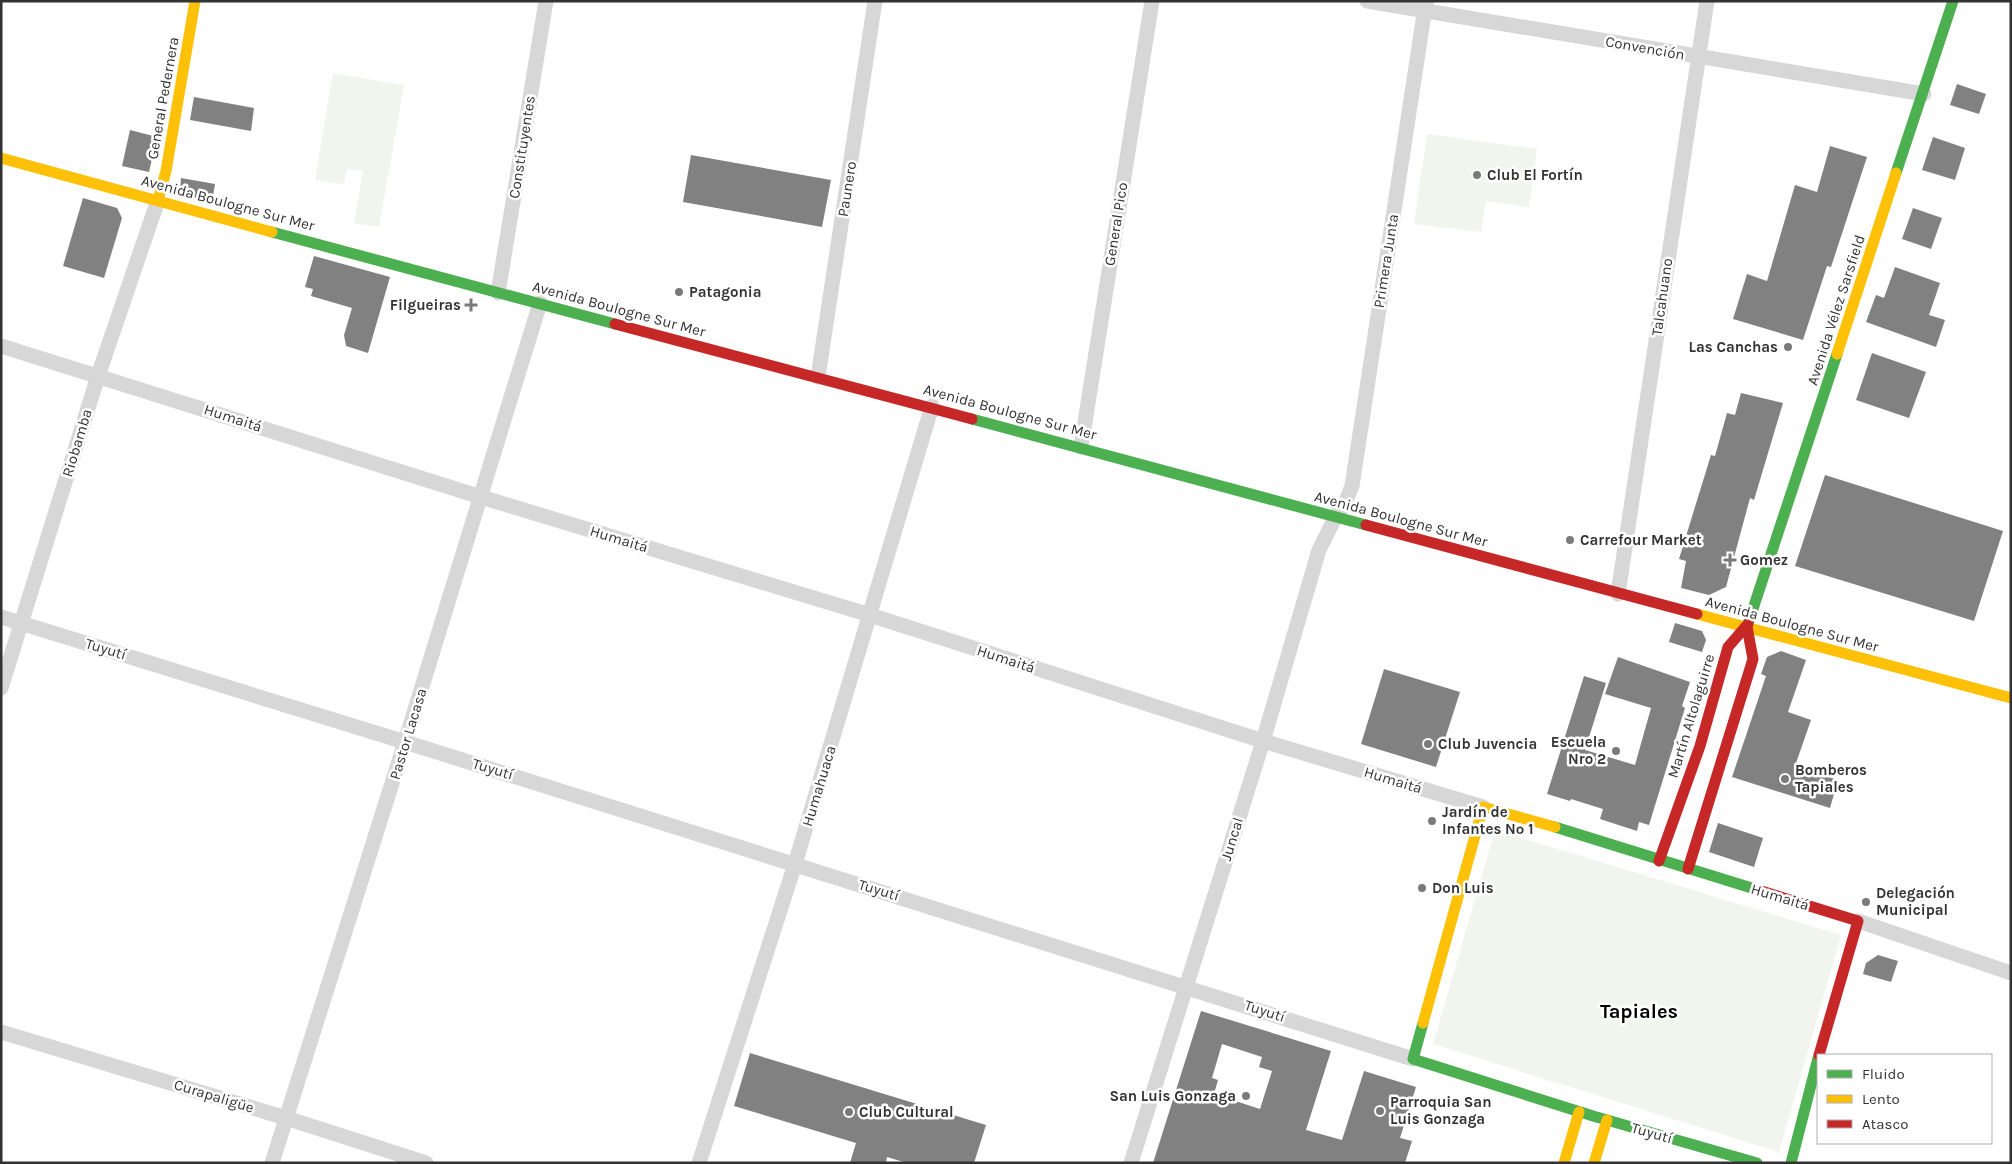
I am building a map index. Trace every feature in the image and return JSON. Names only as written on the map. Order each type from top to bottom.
[{"type":"main road","name":"General Pedernera","points":[[158,200],[166,171],[195,1]]},
{"type":"main road","name":"Avenida Vélez Sarsfield","points":[[1747,627],[1954,1]]},
{"type":"main road","name":"Avenida Boulogne Sur Mer","points":[[1,158],[498,293],[932,406],[1618,594],[2011,698]]},
{"type":"main road","name":"Martín Altolaguirre","points":[[1659,860],[1712,751],[1753,659],[1747,627]]},
{"type":"main road","name":"Martín Altolaguirre","points":[[1688,869],[1712,751],[1728,647],[1747,627]]},
{"type":"main road","name":"Humaitá","points":[[1483,808],[1515,815],[1858,921]]},
{"type":"main road","points":[[1413,1059],[1483,808]]},
{"type":"main road","points":[[1820,1054],[1858,921]]},
{"type":"main road","name":"Tuyutí","points":[[1413,1059],[1579,1112],[1757,1163]]},
{"type":"main road","points":[[1791,1163],[1817,1065]]},
{"type":"main road","points":[[1564,1163],[1579,1112]]},
{"type":"main road","points":[[1594,1163],[1607,1120]]},
{"type":"street","name":"Constituyentes","points":[[498,293],[546,1]]},
{"type":"street","name":"Paunero","points":[[818,376],[875,1]]},
{"type":"street","name":"General Pico","points":[[1081,447],[1152,1]]},
{"type":"street","name":"Convención","points":[[1367,1],[1426,5],[1698,57],[1924,94]]},
{"type":"street","name":"Talcahuano","points":[[1618,594],[1707,1]]},
{"type":"street","name":"Primera Junta","points":[[1336,516],[1345,503],[1352,486],[1426,5]]},
{"type":"street","name":"Riobamba","points":[[1,688],[98,376],[158,200]]},
{"type":"street","name":"Pastor Lacasa","points":[[272,1163],[405,742],[540,303]]},
{"type":"street","name":"Humaitá","points":[[1,346],[481,497],[870,615],[1263,741],[1483,808]]},
{"type":"street","name":"Humahuaca","points":[[699,1163],[795,864],[932,406]]},
{"type":"street","name":"Juncal","points":[[1131,1163],[1263,741],[1319,550],[1336,516]]},
{"type":"street","name":"Tuyutí","points":[[1,617],[1186,986],[1413,1059]]},
{"type":"street","name":"Humaitá","points":[[1858,921],[2011,973]]},
{"type":"street","name":"Curapaligüe","points":[[1,1032],[286,1118],[426,1163]]},
{"type":"shaded area","points":[[333,73],[404,85],[379,227],[354,223],[363,171],[347,169],[344,184],[315,180]]},
{"type":"shaded area","name":"Club El Fortín","points":[[1427,134],[1537,149],[1529,207],[1486,201],[1481,232],[1414,224]]},
{"type":"shaded area","points":[[1495,830],[1841,935],[1779,1152],[1433,1044]]},
{"type":"building","points":[[1957,84],[1986,94],[1979,114],[1950,105]]},
{"type":"building","points":[[194,97],[254,108],[251,131],[190,120]]},
{"type":"building","points":[[130,130],[157,137],[149,172],[122,166]]},
{"type":"building","points":[[1933,137],[1965,148],[1955,180],[1922,170]]},
{"type":"building","points":[[1830,146],[1867,157],[1831,267],[1827,266],[1803,340],[1733,319],[1747,274],[1767,281],[1795,185],[1817,192]]},
{"type":"building","points":[[691,155],[831,180],[822,227],[683,202]]},
{"type":"building","points":[[181,178],[215,184],[212,202],[182,194],[180,191]]},
{"type":"building","points":[[83,198],[117,208],[122,218],[104,278],[63,266]]},
{"type":"building","points":[[1913,208],[1942,218],[1931,249],[1902,239]]},
{"type":"building","points":[[314,256],[390,277],[368,353],[346,346],[344,335],[352,308],[311,296],[313,289],[305,287]]},
{"type":"building","points":[[1895,267],[1940,283],[1929,315],[1945,320],[1936,347],[1866,322],[1876,295],[1884,298]]},
{"type":"building","points":[[1872,353],[1926,372],[1909,418],[1856,400]]},
{"type":"building","points":[[1741,393],[1783,403],[1754,500],[1750,498],[1726,587],[1709,595],[1681,588],[1686,561],[1679,559],[1711,455],[1715,456],[1727,413],[1735,415]]},
{"type":"building","points":[[1825,475],[2003,531],[1974,621],[1795,566]]},
{"type":"building","points":[[1675,623],[1702,631],[1706,640],[1702,652],[1669,642]]},
{"type":"building","points":[[1781,651],[1806,660],[1788,712],[1811,720],[1795,766],[1838,780],[1830,808],[1732,777],[1766,676],[1761,674],[1767,657]]},
{"type":"building","name":"Escuela Nro 2","points":[[1618,657],[1690,682],[1682,706],[1685,708],[1649,825],[1639,822],[1637,831],[1600,819],[1603,809],[1547,794],[1584,676],[1606,683],[1585,750],[1635,765],[1651,708],[1605,694]]},
{"type":"building","points":[[1384,669],[1460,692],[1436,767],[1361,744]]},
{"type":"building","points":[[1718,823],[1763,838],[1754,867],[1709,852]]},
{"type":"building","points":[[1878,955],[1898,961],[1891,982],[1863,974],[1866,963]]},
{"type":"building","name":"San Luis Gonzaga","points":[[1201,1011],[1331,1051],[1306,1130],[1342,1140],[1364,1071],[1416,1087],[1400,1138],[1412,1141],[1405,1163],[1153,1163]],"holes":[[[1222,1044],[1262,1057],[1259,1067],[1272,1071],[1260,1109],[1214,1094],[1218,1080],[1212,1078]]]},
{"type":"building","name":"Club Cultural","points":[[750,1053],[986,1125],[974,1163],[907,1163],[887,1157],[886,1163],[850,1163],[856,1143],[734,1106]]},
{"type":"traffic: fast","points":[[1896,173],[1953,1]]},
{"type":"traffic: fast","points":[[272,232],[615,324]]},
{"type":"traffic: fast","points":[[1748,624],[1837,354]]},
{"type":"traffic: fast","points":[[972,419],[1366,525]]},
{"type":"traffic: fast","points":[[1555,827],[1758,890]]},
{"type":"traffic: fast","points":[[1423,1023],[1413,1059],[1593,1116],[1757,1163]]},
{"type":"traffic: fast","points":[[1791,1163],[1817,1062]]},
{"type":"traffic: slow","points":[[158,200],[166,171],[195,1]]},
{"type":"traffic: slow","points":[[1,158],[272,232]]},
{"type":"traffic: slow","points":[[1837,354],[1896,173]]},
{"type":"traffic: slow","points":[[1697,614],[2011,698]]},
{"type":"traffic: slow","points":[[1423,1023],[1483,807],[1555,827]]},
{"type":"traffic: slow","points":[[1564,1163],[1579,1112]]},
{"type":"traffic: slow","points":[[1594,1163],[1607,1120]]},
{"type":"traffic: jam","points":[[615,324],[972,419]]},
{"type":"traffic: jam","points":[[1366,525],[1697,614]]},
{"type":"traffic: jam","points":[[1659,861],[1700,746],[1728,647],[1748,624]]},
{"type":"traffic: jam","points":[[1688,869],[1753,659],[1747,627]]},
{"type":"traffic: jam","points":[[1758,890],[1858,921],[1819,1054]]},
{"type":"place","name":"Club El Fortín","points":[[1477,175]]},
{"type":"place","name":"Patagonia","points":[[679,292]]},
{"type":"place","name":"Filgueiras","points":[[471,305]]},
{"type":"place","name":"Las Canchas","points":[[1788,347]]},
{"type":"place","name":"Carrefour Market","points":[[1570,540]]},
{"type":"place","name":"Gomez","points":[[1730,560]]},
{"type":"place","name":"Club Juvencia","points":[[1428,744]]},
{"type":"place","name":"Escuela Nro 2","points":[[1616,751]]},
{"type":"place","name":"Bomberos Tapiales","points":[[1785,779]]},
{"type":"place","name":"Jardín de Infantes Nº 1","points":[[1432,821]]},
{"type":"place","name":"Don Luis","points":[[1422,888]]},
{"type":"place","name":"Delegación Municipal","points":[[1866,902]]},
{"type":"place","name":"San Luis Gonzaga","points":[[1246,1096]]},
{"type":"place","name":"Parroquia San Luis Gonzaga","points":[[1380,1111]]},
{"type":"place","name":"Club Cultural","points":[[849,1112]]},
{"type":"district","name":"Tapiales","points":[[1639,1011]]}]
